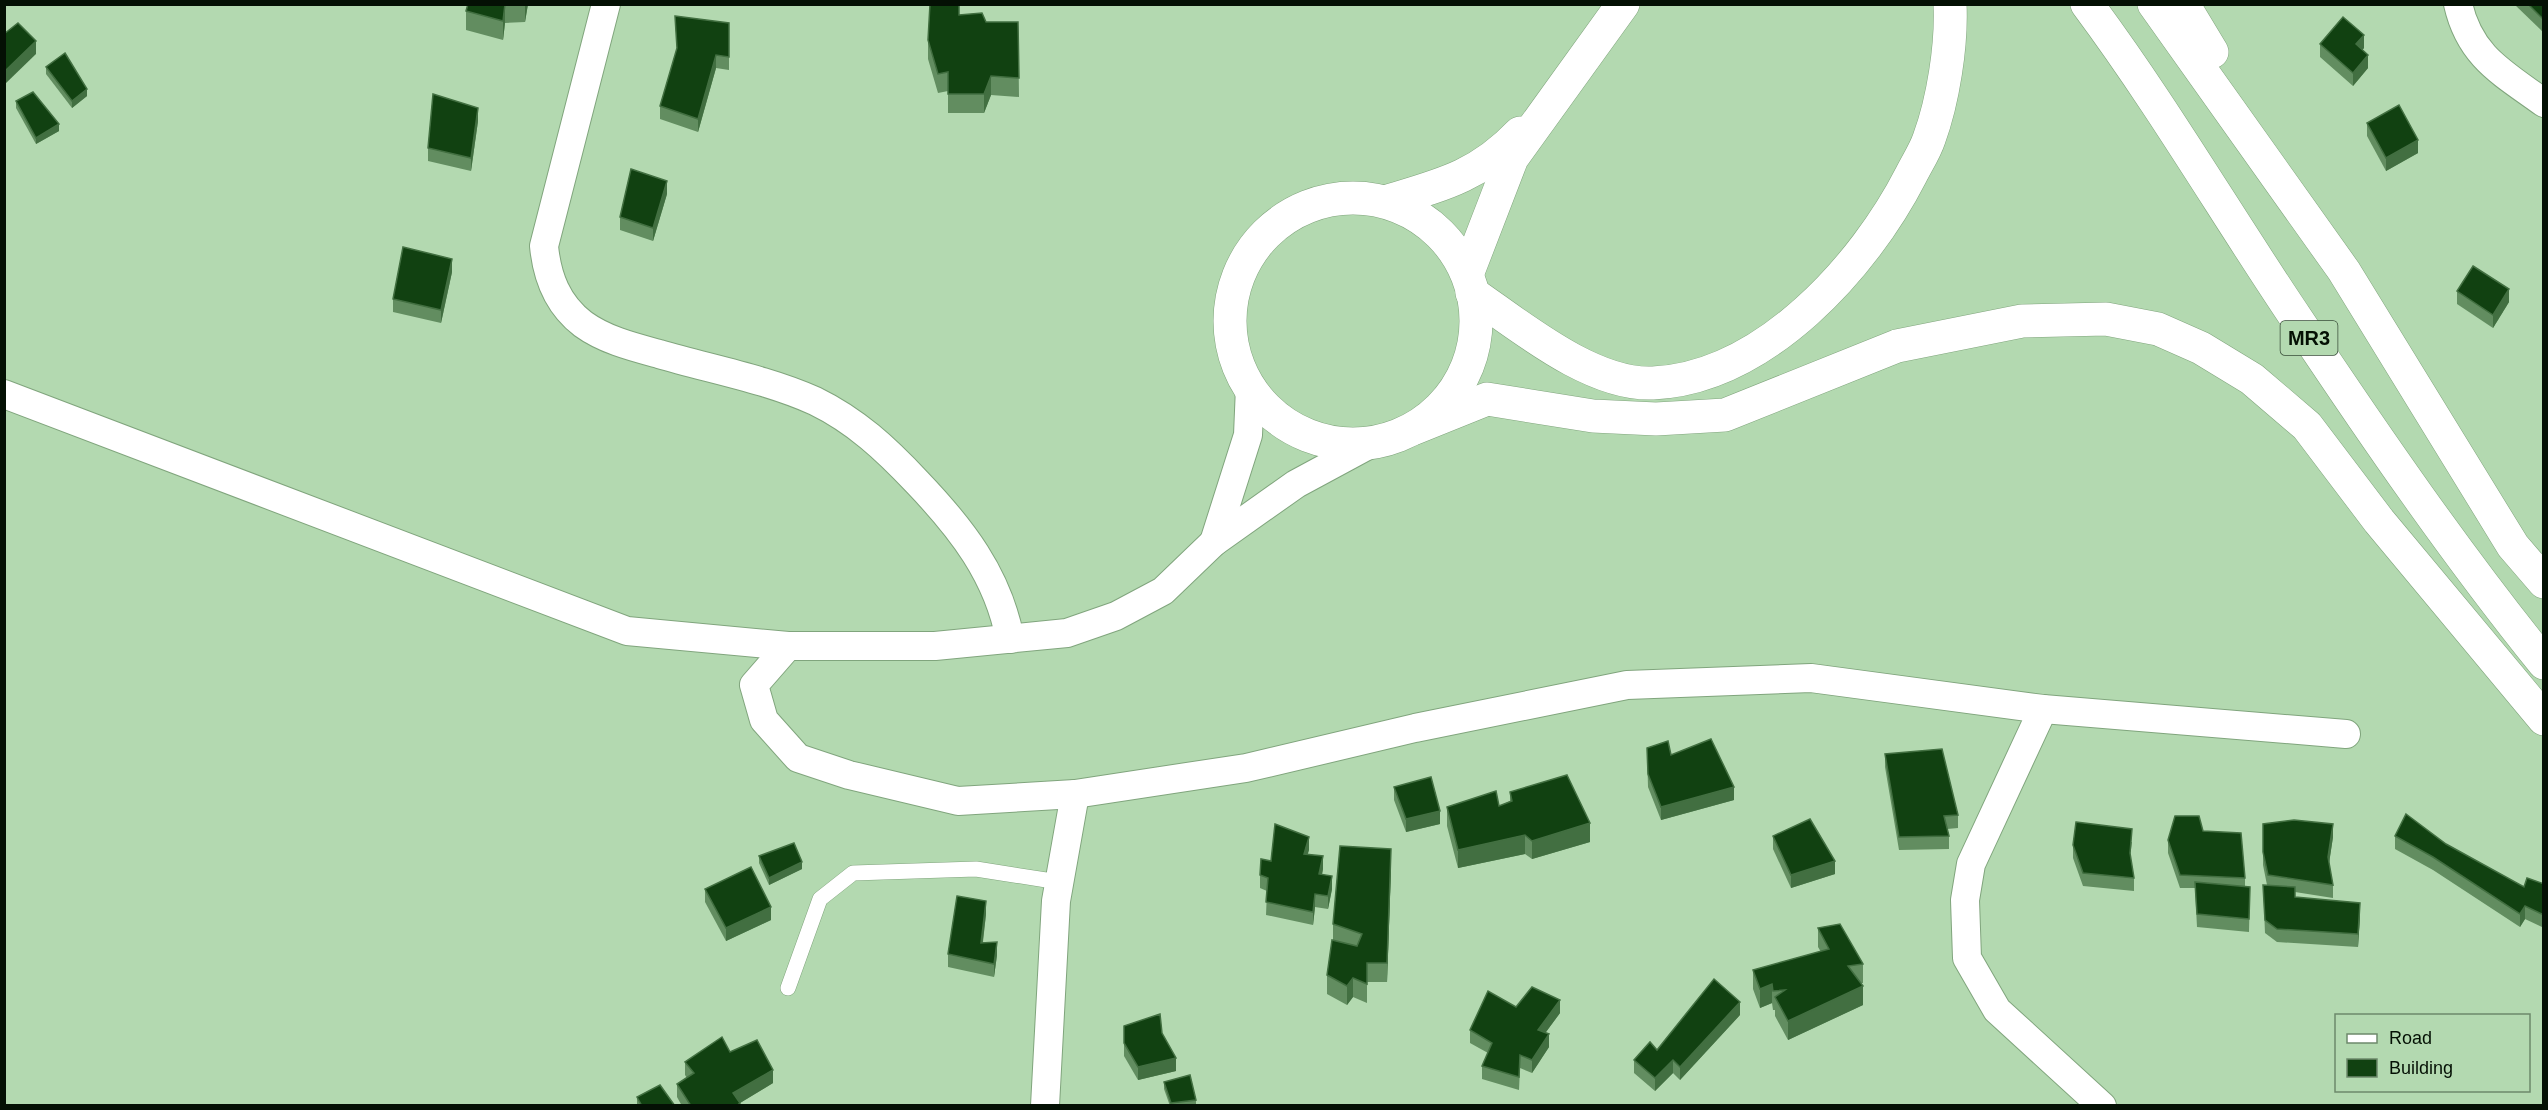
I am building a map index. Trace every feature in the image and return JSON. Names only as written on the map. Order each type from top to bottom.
[{"type":"main road","points":[[1470,283],[1512,158],[1623,4]]},
{"type":"main road","points":[[1470,283],[1560,355],[1611,376],[1652,383],[1705,373],[1766,343],[1828,292],[1862,255],[1895,207],[1929,139],[1944,77],[1950,4]]},
{"type":"main road","name":"MR3","points":[[2086,4],[2134,68],[2297,321],[2470,570],[2544,663]]},
{"type":"main road","points":[[2154,4],[2344,271]]},
{"type":"main road","points":[[2183,4],[2513,546],[2544,582]]},
{"type":"main road","points":[[1388,201],[1458,180],[1504,150],[1556,96]]},
{"type":"main road","points":[[1415,428],[1438,411],[1450,397],[1469,364],[1476,337],[1476,309],[1470,283],[1454,248],[1436,228],[1413,212],[1388,201],[1357,196],[1326,200],[1296,210],[1270,228],[1250,252],[1236,281],[1229,311],[1231,343],[1241,373],[1258,400],[1281,422],[1309,437],[1340,444],[1372,443],[1415,428],[1486,399],[1593,416],[1656,419],[1725,415],[1897,346],[2011,323],[2106,319],[2158,329],[2201,348],[2252,379],[2307,426],[2379,522],[2544,719]]},
{"type":"street","points":[[606,4],[544,246],[547,273],[558,297],[583,324],[619,342],[813,400],[849,419],[885,447],[954,521],[992,581],[1005,613],[1010,639]]},
{"type":"street","points":[[2458,4],[2463,27],[2475,48],[2544,103]]},
{"type":"street","points":[[1214,542],[1248,435],[1250,387]]},
{"type":"street","points":[[4,394],[627,631],[789,646],[935,646],[1067,633],[1116,616],[1163,591],[1214,542],[1296,484],[1372,443]]},
{"type":"street","points":[[789,646],[754,684],[764,720],[798,758],[849,775],[958,801],[1075,794],[1246,768],[1415,728],[1627,686],[1811,678],[2043,709],[2346,734]]},
{"type":"street","points":[[2043,709],[1971,864],[1965,900],[1966,958],[1997,1010],[2102,1106]]},
{"type":"street","points":[[1045,1106],[1059,882],[1075,794]]},
{"type":"lane","points":[[788,988],[820,899],[853,873],[976,868],[1059,882]]},
{"type":"building","points":[[468,4],[505,4],[503,21],[466,11]]},
{"type":"building","points":[[930,4],[959,4],[959,15],[982,13],[986,22],[1018,22],[1019,78],[991,76],[984,94],[948,94],[948,72],[938,74],[928,40]]},
{"type":"building","points":[[2528,4],[2544,4],[2544,20]]},
{"type":"building","points":[[675,16],[729,23],[729,57],[716,55],[698,119],[660,106],[677,48]]},
{"type":"building","points":[[2343,17],[2364,35],[2356,44],[2368,55],[2353,73],[2320,44]]},
{"type":"building","points":[[18,23],[36,41],[4,72],[4,34]]},
{"type":"building","points":[[65,53],[87,89],[72,101],[46,67]]},
{"type":"building","points":[[33,92],[59,124],[36,138],[16,101]]},
{"type":"building","points":[[433,94],[478,108],[471,158],[428,148]]},
{"type":"building","points":[[2399,105],[2418,140],[2386,158],[2367,123]]},
{"type":"building","points":[[631,169],[667,181],[653,228],[620,217]]},
{"type":"building","points":[[403,247],[452,259],[441,310],[393,299]]},
{"type":"building","points":[[2473,266],[2509,289],[2493,315],[2457,291]]},
{"type":"building","points":[[1711,739],[1734,787],[1661,807],[1648,774],[1647,748],[1668,741],[1671,755]]},
{"type":"building","points":[[1942,749],[1958,815],[1944,816],[1949,836],[1899,837],[1885,754]]},
{"type":"building","points":[[1567,775],[1590,823],[1532,841],[1525,835],[1458,850],[1447,807],[1496,791],[1499,806],[1512,801],[1510,792]]},
{"type":"building","points":[[1431,777],[1440,811],[1406,819],[1394,787]]},
{"type":"building","points":[[2406,814],[2446,844],[2524,887],[2527,878],[2544,884],[2544,915],[2525,906],[2520,914],[2433,857],[2395,836]]},
{"type":"building","points":[[2175,816],[2199,816],[2203,831],[2241,833],[2245,878],[2180,875],[2168,840]]},
{"type":"building","points":[[1810,819],[1835,861],[1791,875],[1773,836]]},
{"type":"building","points":[[2294,820],[2333,824],[2328,857],[2333,885],[2268,875],[2263,852],[2263,824]]},
{"type":"building","points":[[2076,822],[2132,829],[2130,853],[2134,878],[2083,873],[2073,845]]},
{"type":"building","points":[[1275,824],[1309,837],[1304,854],[1323,856],[1319,874],[1332,876],[1328,896],[1315,894],[1313,912],[1266,902],[1268,878],[1260,875],[1261,859],[1271,861]]},
{"type":"building","points":[[794,843],[802,862],[769,878],[759,856]]},
{"type":"building","points":[[1340,846],[1391,849],[1387,963],[1367,963],[1367,984],[1353,978],[1347,986],[1327,975],[1332,940],[1357,946],[1362,934],[1333,924]]},
{"type":"building","points":[[751,867],[771,907],[726,928],[705,889]]},
{"type":"building","points":[[2195,882],[2250,887],[2249,919],[2197,914]]},
{"type":"building","points":[[2263,885],[2295,887],[2295,897],[2360,903],[2358,934],[2277,929],[2265,920]]},
{"type":"building","points":[[957,896],[986,901],[981,943],[997,942],[994,964],[948,954]]},
{"type":"building","points":[[1840,924],[1863,964],[1848,966],[1863,986],[1788,1021],[1775,997],[1785,990],[1773,991],[1772,984],[1760,989],[1753,970],[1829,949],[1818,928]]},
{"type":"building","points":[[1714,979],[1740,1002],[1680,1067],[1673,1060],[1655,1078],[1634,1060],[1650,1042],[1657,1050]]},
{"type":"building","points":[[1532,987],[1560,1000],[1538,1030],[1549,1034],[1532,1060],[1520,1055],[1519,1077],[1482,1066],[1492,1043],[1470,1030],[1488,991],[1516,1007]]},
{"type":"building","points":[[1160,1014],[1162,1033],[1176,1058],[1138,1067],[1124,1043],[1124,1026]]},
{"type":"building","points":[[722,1037],[730,1052],[757,1040],[773,1070],[733,1093],[740,1103],[736,1106],[691,1106],[677,1084],[694,1073],[685,1062]]},
{"type":"building","points":[[1190,1075],[1196,1100],[1171,1103],[1164,1082]]},
{"type":"building","points":[[660,1085],[675,1106],[642,1106],[637,1097]]}]
